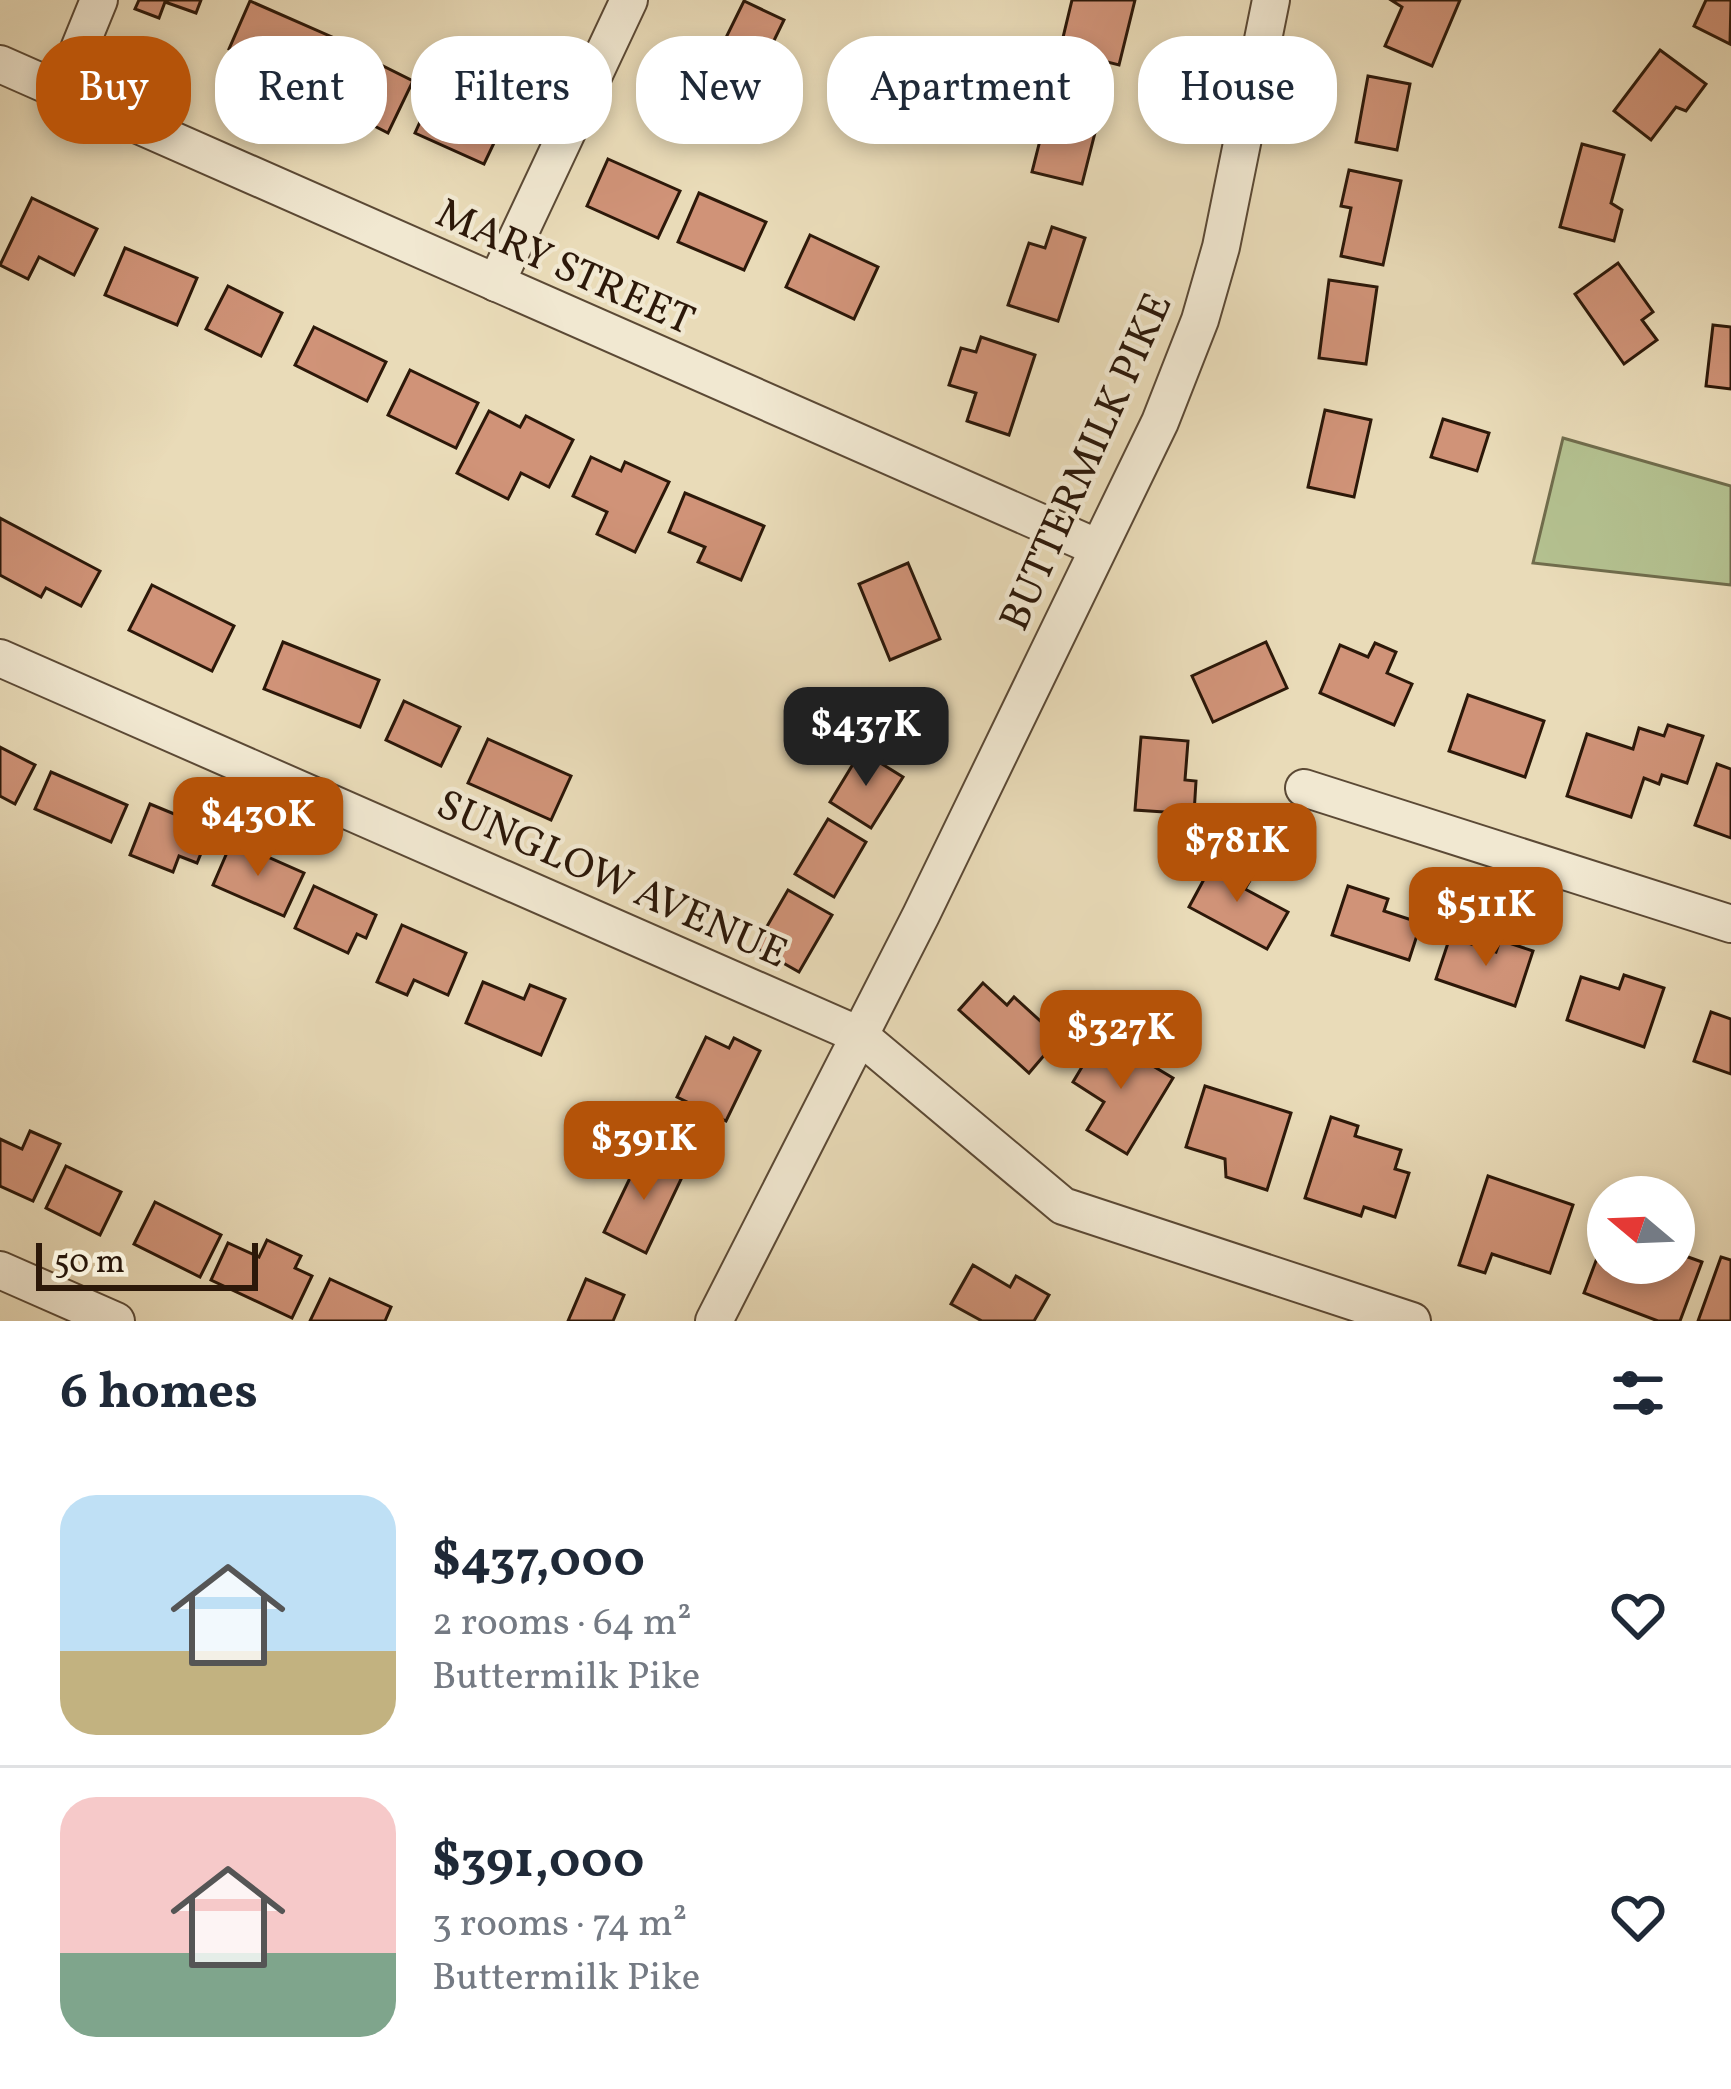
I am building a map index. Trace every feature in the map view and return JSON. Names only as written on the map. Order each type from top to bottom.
[{"type":"street","points":[[85,36],[100,0]]},
{"type":"street","points":[[496,283],[629,0]]},
{"type":"street","name":"BUTTERMILK PIKE","points":[[715,1321],[1160,422],[1200,320],[1221,247],[1271,0]]},
{"type":"street","name":"MARY STREET","points":[[0,64],[36,81]]},
{"type":"street","name":"MARY STREET","points":[[178,144],[1096,547]]},
{"type":"street","name":"SUNGLOW AVENUE","points":[[0,658],[859,1035],[1064,1206],[1411,1321]]},
{"type":"street","points":[[1304,788],[1731,924]]},
{"type":"street","points":[[0,1270],[116,1321]]},
{"type":"green space","points":[[1563,438],[1731,486],[1731,585],[1533,563]]},
{"type":"building","points":[[139,0],[201,0],[196,13],[165,2],[159,18],[135,9]]},
{"type":"building","points":[[1072,0],[1135,0],[1119,65],[1114,64],[1114,36],[1063,36]]},
{"type":"building","points":[[1391,0],[1460,0],[1432,66],[1385,46],[1402,7]]},
{"type":"building","points":[[1706,0],[1731,0],[1730,44],[1694,26]]},
{"type":"building","points":[[250,1],[330,36],[235,36]]},
{"type":"building","points":[[744,1],[784,20],[776,36],[727,36]]},
{"type":"building","points":[[1660,50],[1706,84],[1686,111],[1676,107],[1651,140],[1614,111]]},
{"type":"building","points":[[387,68],[411,80],[387,132]]},
{"type":"building","points":[[1368,76],[1410,84],[1397,150],[1356,142]]},
{"type":"building","points":[[439,144],[494,144],[484,164]]},
{"type":"building","points":[[1039,144],[1092,144],[1082,184],[1032,172]]},
{"type":"building","points":[[1582,144],[1624,155],[1611,203],[1622,210],[1614,241],[1560,227]]},
{"type":"building","points":[[608,159],[680,191],[658,238],[587,206]]},
{"type":"building","points":[[1349,170],[1401,181],[1383,265],[1341,256],[1351,208],[1341,206]]},
{"type":"building","points":[[699,193],[766,222],[744,270],[678,242]]},
{"type":"building","points":[[32,198],[97,229],[74,275],[39,257],[28,279],[0,265]]},
{"type":"building","points":[[1052,227],[1085,238],[1058,321],[1008,305],[1029,243],[1045,248]]},
{"type":"building","points":[[810,235],[878,267],[854,319],[786,287]]},
{"type":"building","points":[[125,248],[197,278],[177,325],[105,295]]},
{"type":"building","points":[[1618,263],[1653,312],[1642,320],[1657,340],[1624,364],[1575,294]]},
{"type":"building","points":[[1329,280],[1377,287],[1366,364],[1319,358]]},
{"type":"building","points":[[228,286],[282,313],[261,356],[206,329]]},
{"type":"building","points":[[1713,325],[1731,327],[1731,389],[1706,386]]},
{"type":"building","points":[[314,327],[386,362],[367,401],[295,365]]},
{"type":"building","points":[[981,337],[1035,355],[1009,435],[967,421],[976,393],[949,385],[961,348],[976,352]]},
{"type":"building","points":[[410,370],[478,403],[456,448],[388,415]]},
{"type":"building","points":[[1325,410],[1371,420],[1354,497],[1308,487]]},
{"type":"building","points":[[489,411],[520,427],[526,416],[573,440],[549,487],[521,473],[508,499],[457,473]]},
{"type":"building","points":[[1443,419],[1489,433],[1477,471],[1431,457]]},
{"type":"building","points":[[591,457],[621,471],[625,462],[669,482],[635,552],[597,534],[607,512],[573,496]]},
{"type":"building","points":[[685,493],[764,526],[741,580],[698,562],[705,547],[669,532]]},
{"type":"building","points":[[0,518],[100,571],[81,606],[46,588],[41,597],[0,575]]},
{"type":"building","points":[[908,563],[940,639],[890,660],[859,584]]},
{"type":"building","points":[[152,585],[234,626],[212,671],[129,630]]},
{"type":"building","points":[[283,642],[379,680],[360,727],[264,689]]},
{"type":"building","points":[[1266,642],[1287,688],[1213,722],[1192,676]]},
{"type":"building","points":[[1375,643],[1396,652],[1387,673],[1412,684],[1394,725],[1320,693],[1340,645],[1368,657]]},
{"type":"building","points":[[1468,695],[1544,721],[1525,777],[1449,751]]},
{"type":"building","points":[[404,701],[460,727],[441,766],[386,740]]},
{"type":"building","points":[[1668,725],[1703,736],[1687,783],[1662,775],[1659,784],[1644,778],[1631,817],[1567,796],[1587,734],[1633,749],[1639,728],[1664,736]]},
{"type":"building","points":[[1141,737],[1188,741],[1185,780],[1196,781],[1194,814],[1135,810]]},
{"type":"building","points":[[488,739],[571,776],[551,820],[468,783]]},
{"type":"building","points":[[0,747],[35,765],[15,804],[0,796]]},
{"type":"building","points":[[861,751],[903,777],[871,828],[830,802]]},
{"type":"building","points":[[1717,764],[1731,769],[1731,838],[1695,825]]},
{"type":"building","points":[[51,772],[127,805],[111,842],[35,809]]},
{"type":"building","points":[[150,804],[211,829],[197,863],[179,856],[173,872],[130,855]]},
{"type":"building","points":[[828,819],[866,842],[834,897],[795,874]]},
{"type":"building","points":[[232,841],[304,873],[284,916],[213,885]]},
{"type":"building","points":[[1216,857],[1252,877],[1245,889],[1288,912],[1267,949],[1189,907]]},
{"type":"building","points":[[314,886],[376,915],[366,938],[357,934],[348,953],[295,928]]},
{"type":"building","points":[[1348,886],[1388,899],[1384,911],[1421,923],[1409,960],[1332,935]]},
{"type":"building","points":[[788,890],[832,915],[799,972],[755,947]]},
{"type":"building","points":[[402,925],[466,953],[448,995],[414,980],[407,995],[377,982]]},
{"type":"building","points":[[1450,937],[1496,952],[1500,940],[1533,951],[1515,1006],[1436,979]]},
{"type":"building","points":[[1624,975],[1664,988],[1644,1047],[1567,1020],[1581,977],[1619,989]]},
{"type":"building","points":[[483,982],[524,999],[530,985],[565,999],[541,1055],[466,1023]]},
{"type":"building","points":[[983,983],[1007,1005],[1014,997],[1059,1038],[1029,1073],[959,1010]]},
{"type":"building","points":[[1711,1012],[1731,1019],[1731,1074],[1694,1061]]},
{"type":"building","points":[[1101,1035],[1173,1078],[1127,1154],[1087,1130],[1104,1102],[1073,1082]]},
{"type":"building","points":[[706,1037],[729,1048],[734,1038],[760,1051],[726,1121],[677,1097]]},
{"type":"building","points":[[1205,1086],[1291,1113],[1267,1190],[1226,1177],[1225,1159],[1186,1147]]},
{"type":"building","points":[[1331,1117],[1358,1126],[1355,1136],[1401,1150],[1395,1169],[1409,1173],[1395,1217],[1364,1207],[1361,1216],[1305,1198]]},
{"type":"building","points":[[30,1131],[60,1144],[33,1201],[0,1186],[0,1139],[22,1149]]},
{"type":"building","points":[[642,1153],[684,1173],[646,1253],[604,1232]]},
{"type":"building","points":[[66,1166],[121,1192],[100,1235],[46,1208]]},
{"type":"building","points":[[1488,1176],[1573,1205],[1550,1273],[1492,1254],[1485,1273],[1459,1265]]},
{"type":"building","points":[[155,1202],[221,1235],[200,1277],[134,1244]]},
{"type":"building","points":[[267,1240],[301,1256],[295,1268],[312,1276],[292,1318],[211,1280],[228,1243],[259,1257]]},
{"type":"building","points":[[1721,1257],[1731,1260],[1731,1321],[1698,1321]]},
{"type":"building","points":[[973,1265],[1010,1287],[1016,1276],[1049,1295],[1034,1321],[982,1321],[951,1304]]},
{"type":"building","points":[[330,1279],[391,1307],[385,1321],[310,1321]]},
{"type":"building","points":[[586,1279],[624,1295],[613,1321],[568,1321]]},
{"type":"building","points":[[1587,1284],[1694,1284],[1680,1321],[1658,1321],[1584,1293]]}]
